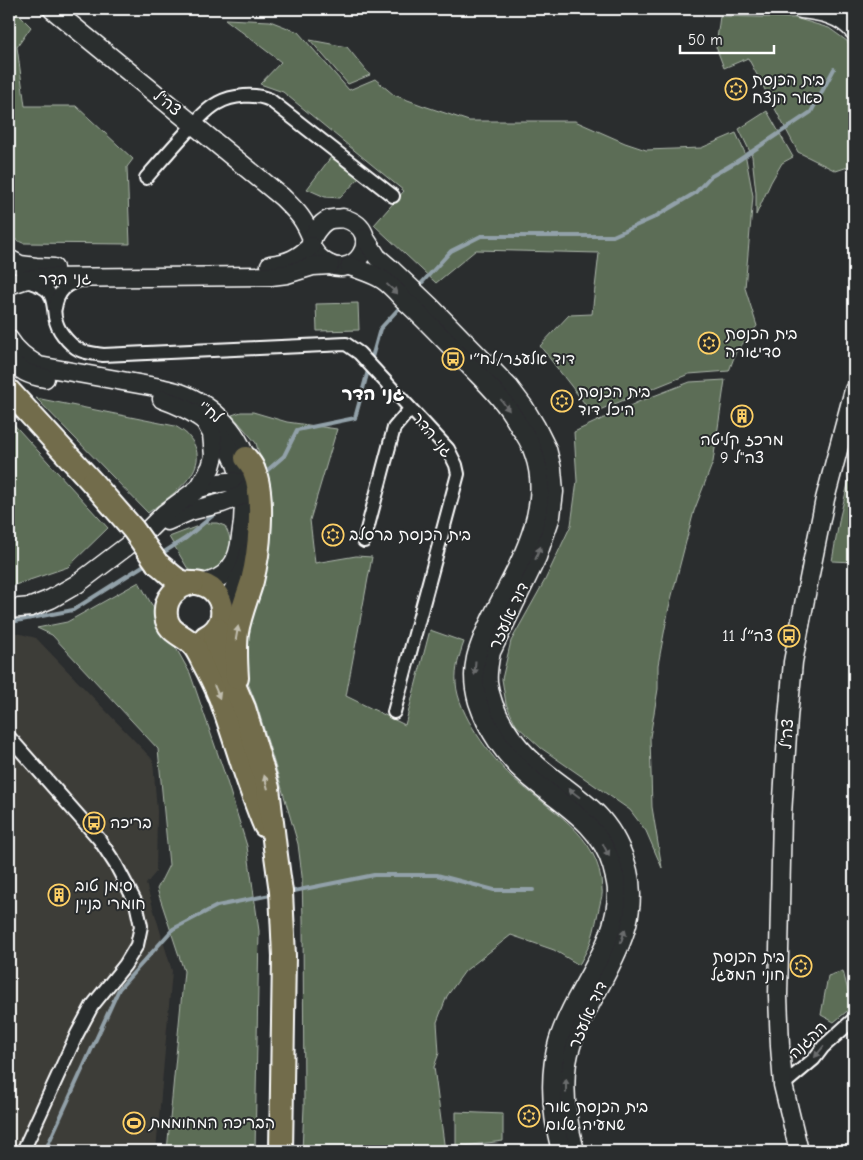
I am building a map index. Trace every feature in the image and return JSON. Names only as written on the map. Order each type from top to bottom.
[{"type":"highway","points":[[9,391],[133,529],[157,563],[165,581],[169,598]]},
{"type":"highway","points":[[240,698],[236,662],[236,640],[253,572],[260,520],[255,471],[246,458]]},
{"type":"highway","points":[[157,563],[179,581],[209,588],[221,602],[220,620],[215,635],[218,648],[251,728],[268,788],[281,892],[284,956],[281,1151]]},
{"type":"highway","points":[[196,584],[182,586],[175,591],[169,598],[166,616],[169,625],[175,632],[192,644],[202,658],[219,695],[256,805],[275,848]]},
{"type":"highway","points":[[183,637],[192,640],[210,635],[220,620]]},
{"type":"street","name":"צה\"ל","points":[[52,9],[282,197],[300,215],[306,224],[312,242]]},
{"type":"street","points":[[801,9],[816,10],[853,24]]},
{"type":"street","points":[[146,178],[194,124],[219,102],[230,98],[263,96],[393,196]]},
{"type":"street","name":"צה\"ל","points":[[282,197],[306,211],[334,219]]},
{"type":"street","points":[[343,218],[352,220],[359,226],[365,238],[365,246],[357,261],[350,266],[340,267],[330,265],[319,258],[312,242],[320,226],[327,220],[343,218]]},
{"type":"street","name":"דוד אלעזר","points":[[365,238],[377,257],[430,306],[509,387],[536,427],[547,449],[552,470],[554,492],[550,516],[537,557],[491,652],[488,681],[497,714],[516,743],[537,765],[581,799],[601,818],[613,834],[622,851],[628,873],[630,909],[621,943],[578,1030],[568,1063],[566,1082],[567,1104],[570,1133],[575,1151]]},
{"type":"street","name":"גני הדר","points":[[9,259],[20,265],[36,267],[270,265],[285,263],[302,254],[312,242]]},
{"type":"street","points":[[9,264],[14,282]]},
{"type":"street","name":"גני הדר","points":[[14,282],[35,278],[270,276],[288,274],[313,266],[330,265]]},
{"type":"street","name":"דוד אלעזר","points":[[350,266],[383,280],[421,316],[499,396],[513,414],[534,454],[540,492],[537,513],[524,552],[478,648],[474,666],[474,682],[485,720],[505,751],[528,776],[572,809],[590,827],[602,842],[609,856],[615,876],[617,890],[616,907],[608,938],[565,1025],[558,1041],[554,1061],[552,1082],[553,1105],[561,1151]]},
{"type":"street","points":[[55,308],[57,298],[62,290],[84,278]]},
{"type":"street","name":"גני הדר","points":[[14,282],[45,289],[50,294],[60,331],[71,346],[85,352],[103,355],[346,344],[359,353],[448,449],[456,464],[458,474],[394,712]]},
{"type":"street","name":"לח\"י","points":[[9,339],[27,360],[39,366],[161,388],[179,393],[212,411],[223,421],[246,458],[243,527],[238,554],[230,568],[213,581],[196,584]]},
{"type":"street","name":"לח\"י","points":[[9,359],[19,370],[36,377],[98,386],[159,399],[183,408],[205,421],[218,434],[232,453],[254,506],[255,518],[252,544],[245,568],[220,620]]},
{"type":"street","name":"צה\"ל","points":[[799,1151],[784,1084],[778,996],[782,815],[788,718],[793,662],[810,570],[825,499],[854,390]]},
{"type":"street","points":[[364,541],[394,428],[410,408]]},
{"type":"street","points":[[9,609],[31,607],[77,584],[147,532],[164,514],[199,488],[211,467],[214,456],[212,434],[205,421]]},
{"type":"street","points":[[199,488],[232,481],[245,487]]},
{"type":"street","points":[[147,532],[190,511],[222,503],[245,487]]},
{"type":"street","points":[[214,504],[223,506],[243,527]]},
{"type":"street","points":[[9,738],[99,839],[136,902],[141,926],[137,945],[125,964],[92,1006],[77,1034],[23,1151]]},
{"type":"street","name":"ההגנה","points":[[784,1084],[814,1060],[823,1047],[854,1020]]},
{"type":"shaded area","points":[[9,631],[36,638],[153,760],[157,812],[156,872],[146,884],[172,971],[156,1151],[9,1151]]},
{"type":"green space","points":[[9,9],[13,9],[31,27],[17,47],[25,106],[76,106],[133,159],[127,167],[130,244],[23,243],[9,237]]},
{"type":"green space","points":[[720,16],[795,18],[829,28],[847,41],[854,51],[854,165],[836,171],[798,152],[748,58],[724,68],[716,47]]},
{"type":"green space","points":[[225,19],[270,21],[298,32],[349,90],[375,79],[394,95],[469,121],[575,121],[646,150],[701,148],[736,133],[745,153],[753,196],[745,288],[757,326],[736,352],[729,371],[689,374],[592,413],[540,346],[569,315],[592,314],[599,253],[476,250],[436,283],[374,225],[404,191],[283,92],[260,84],[281,62]]},
{"type":"green space","points":[[310,40],[347,47],[370,75],[348,84]]},
{"type":"green space","points":[[767,111],[793,157],[782,163],[756,215],[752,156],[739,129]]},
{"type":"green space","points":[[331,157],[360,177],[340,198],[325,197],[307,189]]},
{"type":"green space","points":[[358,303],[359,330],[317,331],[316,304]]},
{"type":"green space","points":[[725,380],[713,462],[694,511],[669,607],[658,665],[658,689],[650,737],[652,807],[662,868],[646,831],[630,810],[541,748],[516,725],[506,704],[502,679],[511,641],[545,580],[571,525],[577,481],[574,432],[638,402],[690,382]]},
{"type":"green space","points":[[36,398],[175,426],[189,436],[196,450],[197,461],[193,471],[177,490],[148,513]]},
{"type":"green space","points":[[241,412],[253,412],[287,422],[337,429],[310,520],[315,563],[356,556],[372,557],[346,696],[405,725],[430,630],[464,642],[458,662],[456,683],[462,708],[476,734],[494,758],[512,777],[570,824],[592,853],[599,869],[602,896],[591,941],[579,965],[554,950],[511,935],[465,971],[447,996],[437,1022],[439,1053],[434,1067],[445,1151],[302,1151],[304,1107],[303,920],[302,876],[298,844],[257,706],[236,652],[265,475],[256,443],[232,415]]},
{"type":"green space","points":[[9,419],[108,528],[68,567],[9,587]]},
{"type":"green space","points":[[854,460],[854,562],[832,561],[840,516]]},
{"type":"green space","points":[[206,523],[217,523],[225,526],[231,545],[219,569],[198,577],[188,569],[169,537]]},
{"type":"green space","points":[[139,582],[190,673],[247,846],[259,931],[255,1151],[167,1151],[184,971],[157,889],[169,865],[158,749],[52,635],[37,628],[67,622]]},
{"type":"green space","points":[[843,971],[852,1007],[834,1022],[821,1015],[828,976]]},
{"type":"green space","points":[[456,1112],[503,1114],[503,1141],[456,1147]]},
{"type":"waterway","points":[[418,287],[451,251],[481,236],[613,236],[653,218],[695,193],[710,177],[811,112],[834,69]]},
{"type":"waterway","points":[[371,361],[380,329],[402,305]]},
{"type":"waterway","points":[[263,474],[284,456],[297,430],[355,418],[369,367]]},
{"type":"waterway","points":[[161,554],[186,538],[217,512]]},
{"type":"waterway","points":[[9,621],[73,610],[149,562]]},
{"type":"waterway","points":[[289,892],[374,875],[437,875],[494,890],[533,890]]},
{"type":"waterway","points":[[45,1151],[119,989],[173,929],[217,906],[275,894]]},
{"type":"place","name":"בית הכנסת פאר הנצח","points":[[736,89]]},
{"type":"place","name":"בית הכנסת סדיגורה","points":[[709,343]]},
{"type":"place","name":"דוד אלעזר/לח״י","points":[[453,359]]},
{"type":"place","name":"בית הכנסת היכל דוד","points":[[562,401]]},
{"type":"place","name":"מרכז קליטה צה\"ל 9","points":[[742,416]]},
{"type":"place","name":"בית הכנסת ברסלב","points":[[333,535]]},
{"type":"place","name":"צה״ל 11","points":[[789,636]]},
{"type":"place","name":"בריכה","points":[[94,823]]},
{"type":"place","name":"סימן טוב חומרי בניין","points":[[59,895]]},
{"type":"place","name":"בית הכנסת חוני המעגל","points":[[801,966]]},
{"type":"place","name":"בית הכנסת אור שמעיה שלום","points":[[529,1116]]},
{"type":"place","name":"הבריכה המחוממת","points":[[134,1123]]},
{"type":"district","name":"גני הדר","points":[[373,394]]}]
